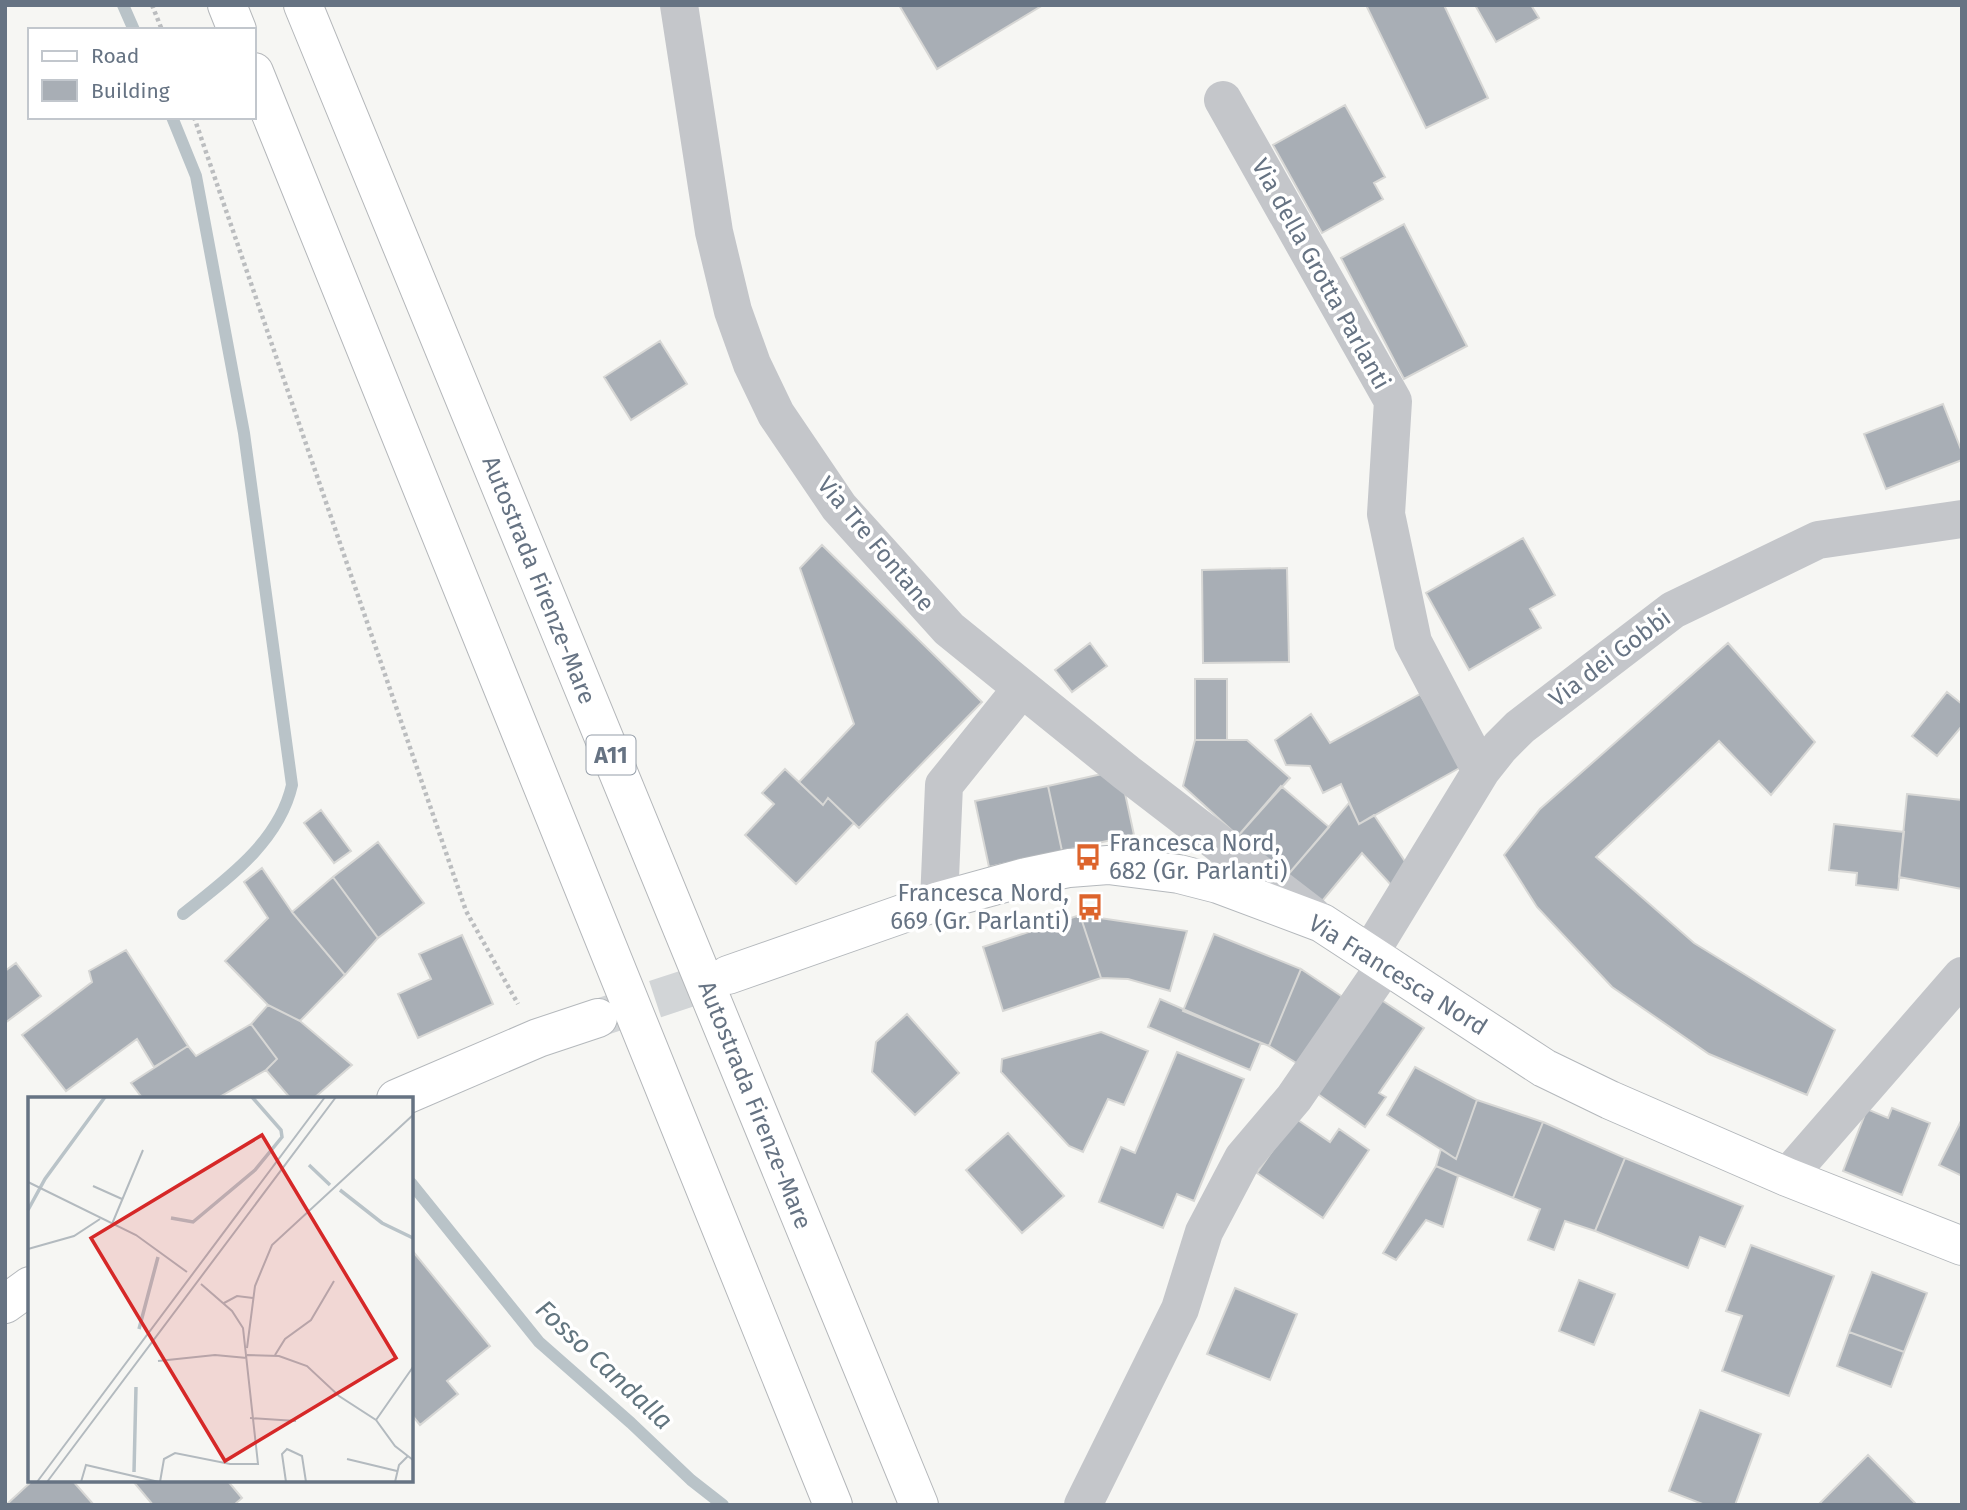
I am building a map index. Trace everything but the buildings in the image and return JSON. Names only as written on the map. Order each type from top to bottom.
[{"type":"main road","points":[[227,5],[236,28]]},
{"type":"main road","name":"Autostrada Firenze-Mare","points":[[303,5],[919,1505]]},
{"type":"main road","points":[[256,77],[833,1505]]},
{"type":"main road","name":"Via Francesca Nord","points":[[728,975],[939,901],[1026,877],[1069,868],[1115,865],[1179,874],[1218,884],[1322,923],[1544,1068],[1609,1100],[1787,1177],[1962,1246]]},
{"type":"main road","points":[[401,1097],[538,1038],[597,1018]]},
{"type":"main road","points":[[5,1304],[28,1287]]},
{"type":"street","name":"Via Tre Fontane","points":[[679,5],[714,232],[733,311],[752,364],[776,414],[839,508],[949,629],[1126,773],[1322,923]]},
{"type":"street","name":"Via della Grotta Parlanti","points":[[1223,100],[1393,401],[1386,514],[1413,642],[1481,771]]},
{"type":"street","name":"Via dei Gobbi","points":[[1083,1505],[1180,1309],[1204,1231],[1243,1158],[1294,1098],[1378,958],[1481,771],[1500,747],[1520,727],[1673,610],[1818,540],[1962,519]]},
{"type":"street","points":[[939,901],[944,785],[1022,688]]},
{"type":"street","points":[[1787,1177],[1962,976]]},
{"type":"path","points":[[152,5],[161,28]]},
{"type":"path","points":[[195,119],[466,911],[538,1038]]},
{"type":"waterway","points":[[123,5],[133,28]]},
{"type":"waterway","points":[[173,119],[196,176],[244,433],[292,785],[276,824],[263,842],[233,873],[183,914]]},
{"type":"waterway","name":"Fosso Candalla","points":[[413,1185],[539,1342],[691,1480],[723,1505]]},
{"type":"tunnel","points":[[601,1017],[728,975]]},
{"type":"place","name":"Francesca Nord, 682 (Gr. Parlanti)","points":[[1088,857]]},
{"type":"place","name":"Francesca Nord, 669 (Gr. Parlanti)","points":[[1090,907]]}]
